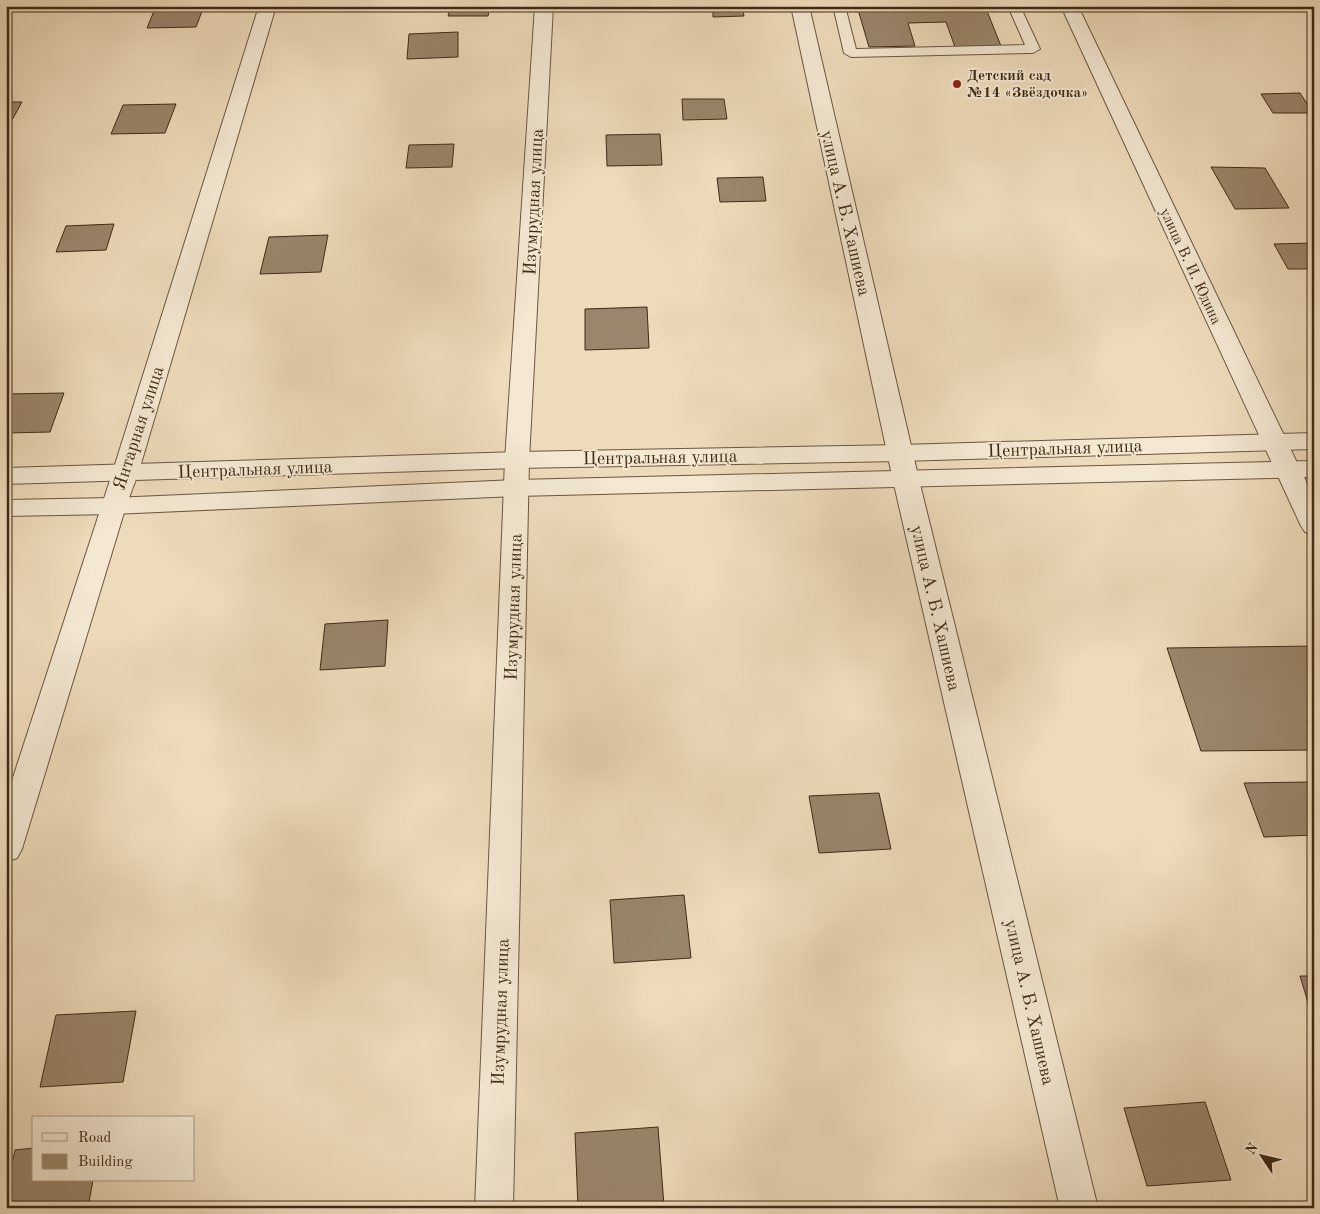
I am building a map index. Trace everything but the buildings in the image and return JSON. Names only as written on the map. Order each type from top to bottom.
[{"type":"street","name":"Янтарная улица","points":[[6,849],[113,506],[125,474],[268,6]]},
{"type":"street","name":"Изумрудная улица","points":[[494,1208],[517,460],[544,6]]},
{"type":"street","name":"улица В. И. Юдина","points":[[1069,6],[1314,526]]},
{"type":"street","name":"улица А. Б. Хашиева","points":[[800,7],[906,480],[1079,1208]]},
{"type":"street","name":"Центральная улица","points":[[6,476],[125,474],[517,460],[901,453],[1314,441]]},
{"type":"street","points":[[6,508],[113,506],[516,488],[1314,469]]},
{"type":"lane","points":[[800,7],[839,6],[851,53],[1033,49],[1014,6]]},
{"type":"place","name":"Детский сад №14 «Звёздочка»","points":[[957,84]]}]
